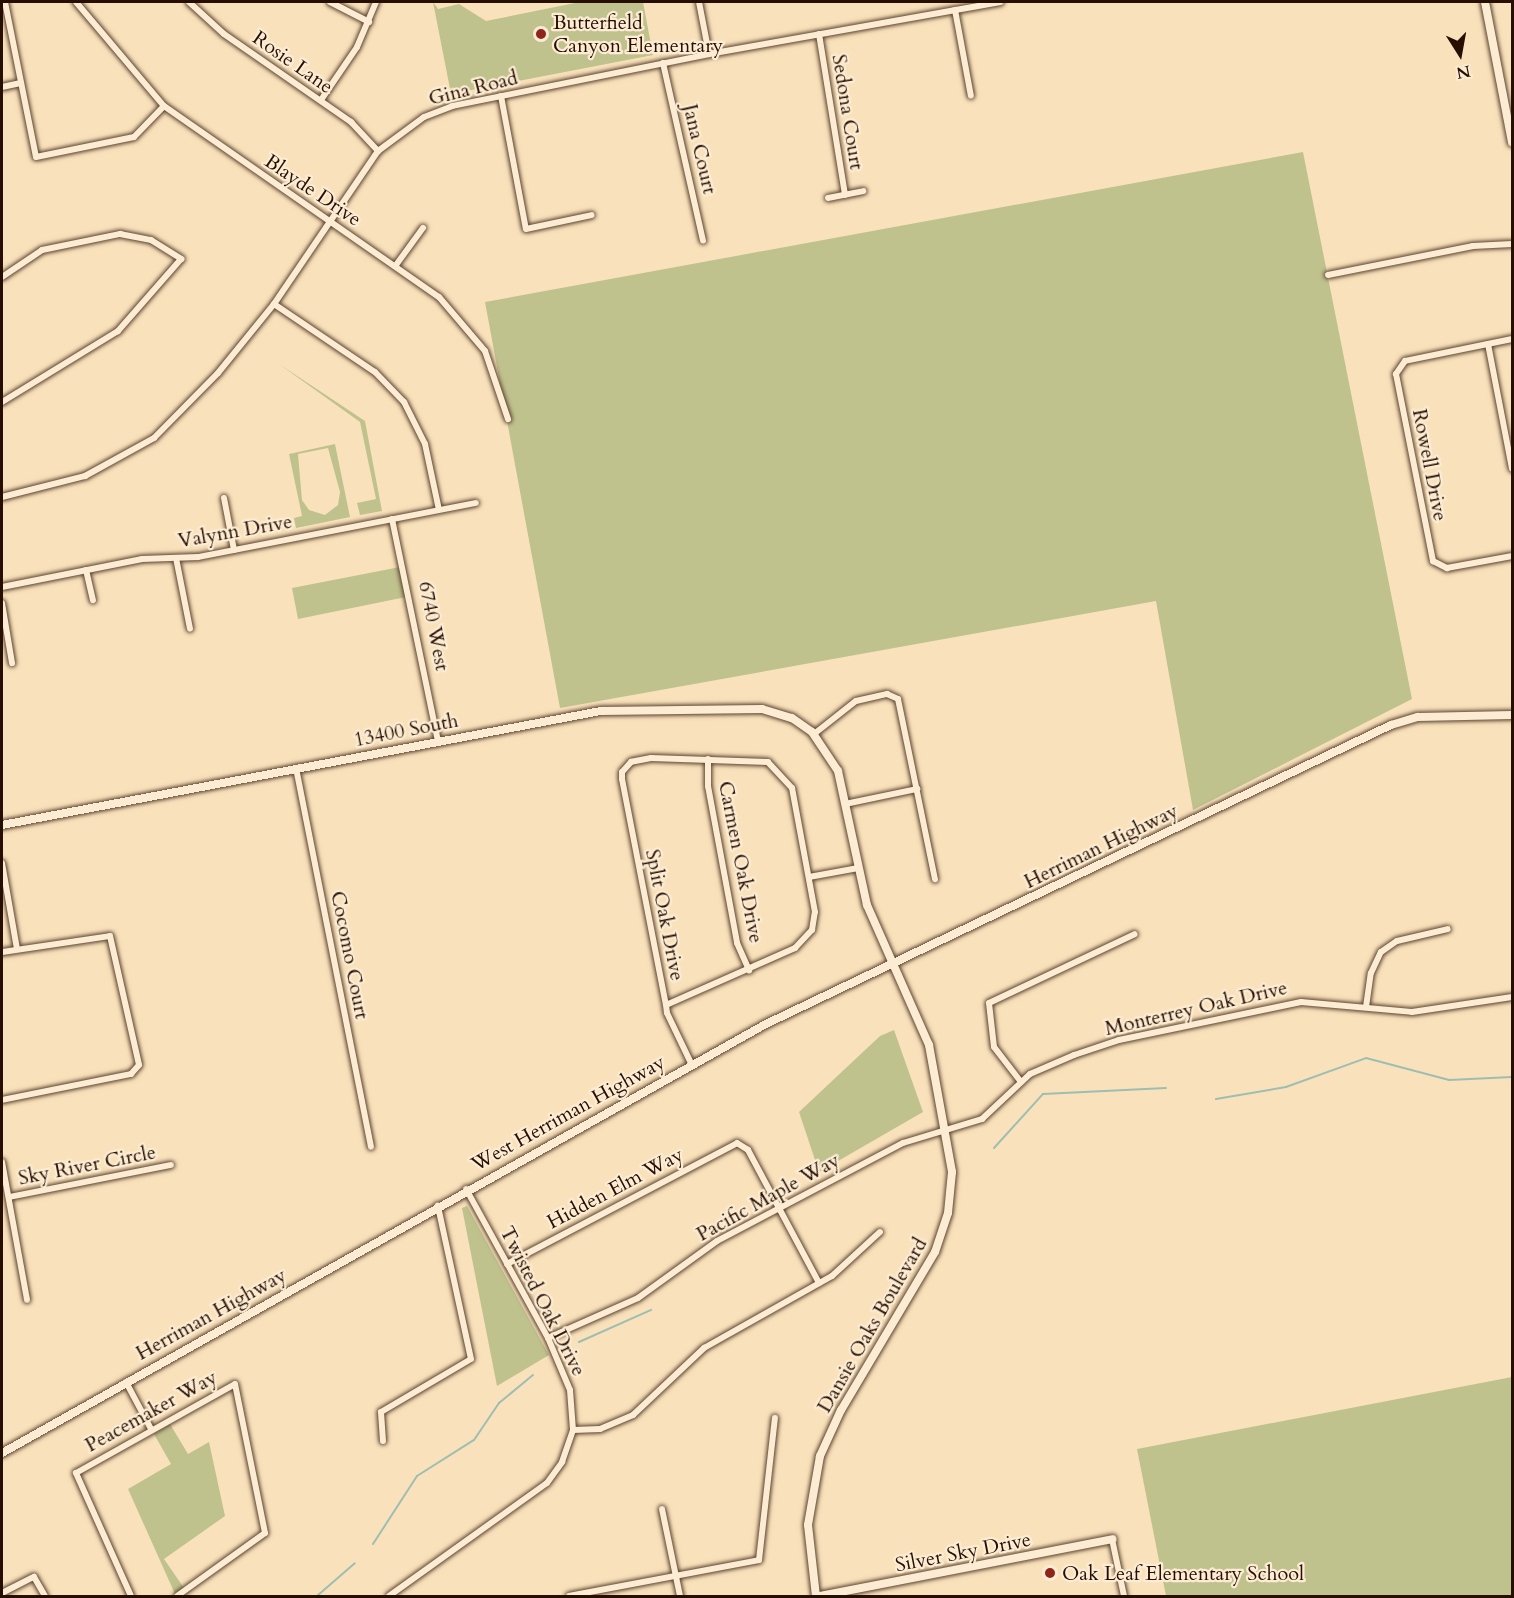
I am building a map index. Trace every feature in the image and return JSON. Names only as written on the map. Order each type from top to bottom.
[{"type":"main road","name":"Herriman Highway","points":[[715,1050],[1391,725],[1418,717],[1512,715]]},
{"type":"main road","name":"West Herriman Highway","points":[[438,1205],[715,1050]]},
{"type":"main road","name":"Herriman Highway","points":[[2,1453],[438,1205]]},
{"type":"street","points":[[5,2],[36,157],[134,136],[164,106]]},
{"type":"street","name":"Blayde Drive","points":[[76,2],[164,106],[439,297],[486,351],[508,419]]},
{"type":"street","name":"Rosie Lane","points":[[189,2],[224,34],[321,100],[378,151]]},
{"type":"street","points":[[330,2],[369,22]]},
{"type":"street","points":[[321,100],[369,22],[376,2]]},
{"type":"street","points":[[699,2],[709,54]]},
{"type":"street","name":"Gina Road","points":[[2,497],[85,476],[154,438],[218,373],[274,304],[378,151],[424,117],[501,96],[663,63],[1000,2]]},
{"type":"street","points":[[1485,2],[1512,142]]},
{"type":"street","points":[[955,10],[971,96]]},
{"type":"street","name":"Sedona Court","points":[[819,34],[845,195]]},
{"type":"street","name":"Jana Court","points":[[663,63],[703,241]]},
{"type":"street","points":[[2,87],[21,83]]},
{"type":"street","points":[[501,96],[526,229],[592,215]]},
{"type":"street","name":"Sedona Court","points":[[828,198],[863,191]]},
{"type":"street","points":[[396,265],[423,228]]},
{"type":"street","points":[[2,277],[42,250],[120,234],[151,240],[181,259],[118,331],[2,402]]},
{"type":"street","points":[[1328,275],[1473,246],[1512,244]]},
{"type":"street","points":[[274,304],[375,372],[404,402],[425,444],[439,510]]},
{"type":"street","points":[[1512,339],[1488,344],[1512,469]]},
{"type":"street","name":"Rowell Drive","points":[[1488,344],[1405,361],[1397,367],[1431,558],[1438,566],[1512,556]]},
{"type":"street","points":[[224,498],[234,550]]},
{"type":"street","name":"Valynn Drive","points":[[2,587],[86,570],[234,550],[476,502]]},
{"type":"street","name":"6740 West","points":[[392,519],[438,741]]},
{"type":"street","points":[[176,558],[190,629]]},
{"type":"street","points":[[86,570],[93,600]]},
{"type":"street","points":[[2,603],[12,663]]},
{"type":"street","points":[[814,734],[856,701],[895,696],[935,879]]},
{"type":"street","name":"13400 South","points":[[2,825],[438,741],[637,708],[762,709],[792,718],[814,734]]},
{"type":"street","name":"Dansie Oaks Boulevard","points":[[814,734],[836,765],[870,913],[925,1032],[947,1128],[952,1184],[939,1243],[835,1420],[817,1469],[808,1525],[818,1596]]},
{"type":"street","name":"Split Oak Drive","points":[[691,1063],[666,1005],[623,768],[644,759],[708,759]]},
{"type":"street","points":[[666,1005],[749,970],[809,936],[815,912],[792,788],[783,773],[756,759],[708,759]]},
{"type":"street","name":"Carmen Oak Drive","points":[[708,759],[708,786],[737,943],[749,970]]},
{"type":"street","name":"Cocomo Court","points":[[296,768],[371,1147]]},
{"type":"street","points":[[845,804],[917,789]]},
{"type":"street","points":[[2,863],[17,949]]},
{"type":"street","points":[[808,877],[858,868]]},
{"type":"street","points":[[1366,1007],[1371,973],[1381,952],[1397,941],[1448,929]]},
{"type":"street","points":[[1020,1082],[994,1047],[989,1003],[1135,934]]},
{"type":"street","points":[[2,952],[110,936],[137,1070],[2,1100]]},
{"type":"street","name":"Monterrey Oak Drive","points":[[947,1128],[987,1117],[1020,1082],[1042,1067],[1119,1040],[1279,1005],[1443,1010],[1512,997]]},
{"type":"street","name":"Pacific Maple Way","points":[[548,1338],[638,1298],[717,1241],[779,1208],[903,1143],[947,1128]]},
{"type":"street","name":"Hidden Elm Way","points":[[507,1264],[740,1144],[779,1208]]},
{"type":"street","points":[[2,1162],[27,1300]]},
{"type":"street","name":"Sky River Circle","points":[[9,1197],[171,1165]]},
{"type":"street","name":"Twisted Oak Drive","points":[[389,1596],[541,1488],[562,1462],[573,1430],[570,1390],[548,1338],[466,1189]]},
{"type":"street","points":[[383,1441],[381,1412],[471,1359],[438,1205]]},
{"type":"street","points":[[779,1208],[819,1283]]},
{"type":"street","points":[[573,1430],[600,1429],[626,1419],[709,1345],[819,1283],[880,1232]]},
{"type":"street","points":[[125,1381],[151,1429]]},
{"type":"street","name":"Peacemaker Way","points":[[131,1596],[76,1473],[235,1384],[265,1533],[177,1596]]},
{"type":"street","points":[[569,1596],[761,1558],[775,1418]]},
{"type":"street","points":[[662,1509],[680,1596]]},
{"type":"street","points":[[1112,1539],[1124,1596]]},
{"type":"street","name":"Silver Sky Drive","points":[[818,1596],[1112,1539]]},
{"type":"street","points":[[2,1593],[34,1577],[45,1596]]},
{"type":"green space","name":"Butterfield Canyon Elementary","points":[[433,2],[438,9],[459,4],[486,21],[580,2],[643,2],[653,55],[451,94]]},
{"type":"green space","points":[[1303,152],[1412,699],[1193,810],[1156,601],[560,708],[485,302]]},
{"type":"green space","points":[[279,364],[365,421],[382,511],[360,515],[357,503],[376,499],[360,422]]},
{"type":"green space","points":[[335,444],[350,517],[296,528],[294,518],[302,516],[289,454]],"holes":[[[328,448],[340,492],[338,505],[325,515],[309,510],[302,500],[298,454]]]},
{"type":"green space","points":[[400,567],[406,597],[298,619],[292,588]]},
{"type":"green space","points":[[894,1030],[923,1112],[819,1172],[799,1112],[880,1036]]},
{"type":"green space","points":[[467,1206],[549,1355],[497,1386],[462,1208]]},
{"type":"green space","points":[[1512,1377],[1512,1596],[1166,1596],[1137,1449]]},
{"type":"green space","points":[[170,1424],[188,1454],[209,1442],[225,1516],[164,1559],[184,1588],[175,1594],[128,1489],[171,1464],[154,1434]]},
{"type":"waterway","points":[[1216,1099],[1286,1087],[1366,1058],[1449,1080],[1512,1077]]},
{"type":"waterway","points":[[994,1148],[1043,1094],[1166,1088]]},
{"type":"waterway","points":[[579,1342],[651,1310]]},
{"type":"waterway","points":[[373,1544],[417,1476],[474,1440],[499,1403],[533,1375]]},
{"type":"waterway","points":[[317,1596],[355,1563]]},
{"type":"place","name":"Butterfield Canyon Elementary","points":[[541,34]]},
{"type":"place","name":"Oak Leaf Elementary School","points":[[1050,1573]]}]
